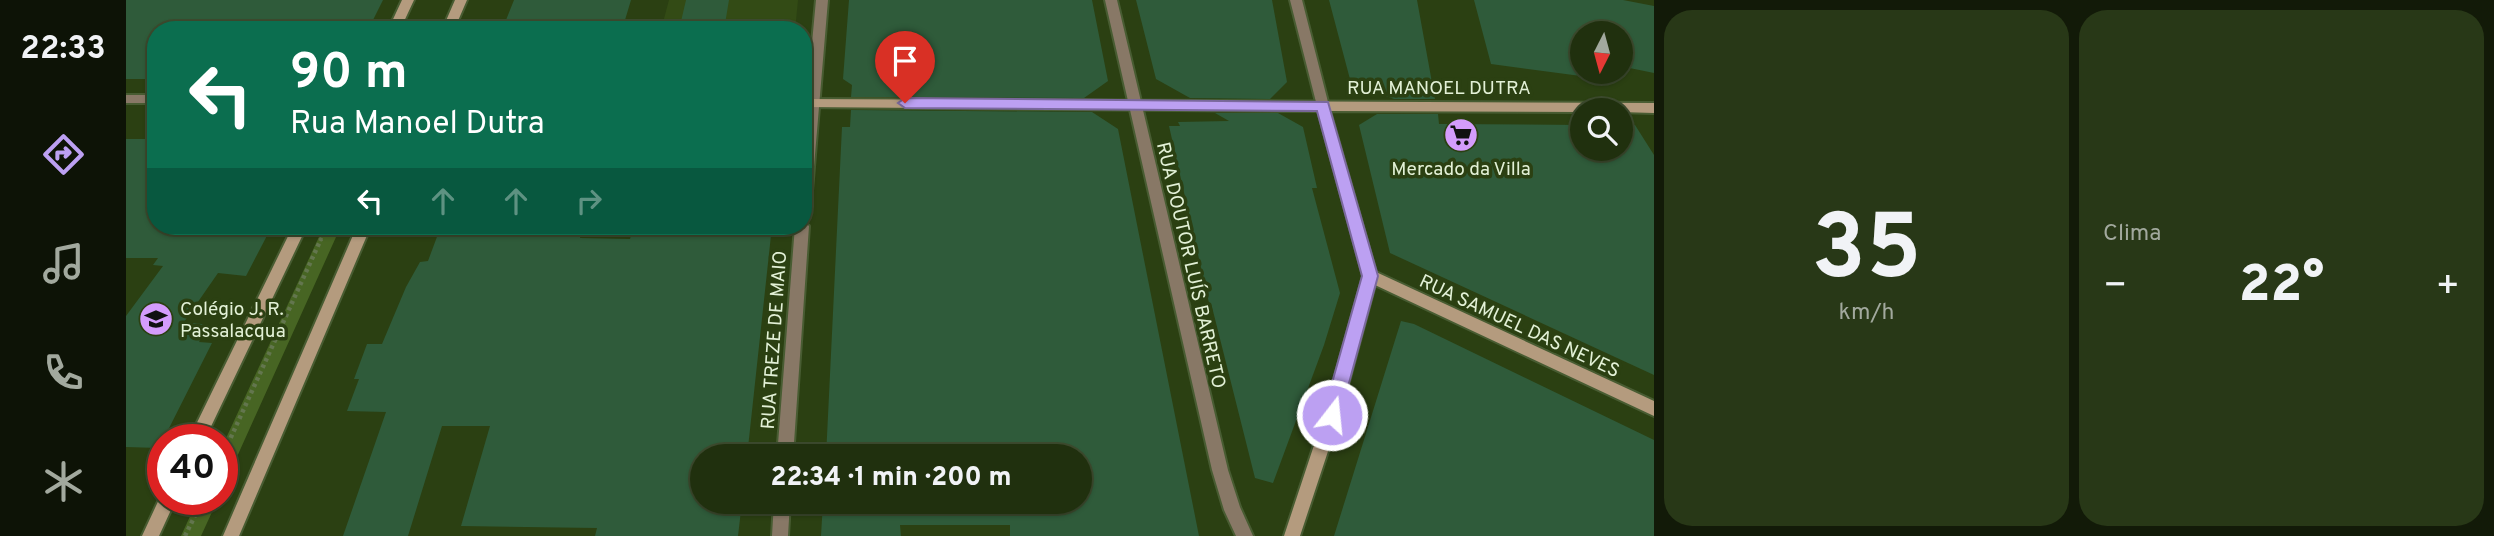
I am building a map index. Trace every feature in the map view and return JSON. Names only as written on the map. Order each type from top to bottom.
[{"type":"street","points":[[398,21],[408,0]]},
{"type":"street","points":[[452,21],[461,0]]},
{"type":"street","points":[[812,69],[822,0]]},
{"type":"street","name":"RUA DOUTOR LUÍS BARRETO","points":[[1111,0],[1220,470],[1232,510],[1245,536]]},
{"type":"street","points":[[1292,536],[1332,415],[1370,276],[1296,0]]},
{"type":"street","points":[[126,99],[147,99]]},
{"type":"street","name":"RUA MANOEL DUTRA","points":[[812,103],[1654,108]]},
{"type":"street","points":[[204,424],[296,235]]},
{"type":"street","points":[[231,536],[360,235]]},
{"type":"street","name":"RUA TREZE DE MAIO","points":[[786,444],[801,235]]},
{"type":"street","name":"RUA SAMUEL DAS NEVES","points":[[1370,276],[1654,408]]},
{"type":"street","points":[[780,536],[781,514]]},
{"type":"street","points":[[150,536],[160,515]]},
{"type":"path","points":[[237,424],[323,235]]},
{"type":"path","points":[[186,536],[196,515]]},
{"type":"shaded area","points":[[669,0],[798,0],[796,21],[663,21]]},
{"type":"shaded area","points":[[728,19],[783,20],[783,21]]},
{"type":"shaded area","points":[[320,235],[337,235],[238,455],[238,424],[233,424]]},
{"type":"shaded area","points":[[191,515],[211,515],[201,536],[181,536]]},
{"type":"building","points":[[126,0],[383,0],[372,21],[147,21],[147,79],[126,79]]},
{"type":"building","points":[[514,0],[631,0],[625,21],[506,21]]},
{"type":"building","points":[[686,0],[729,0],[726,21],[681,21]]},
{"type":"building","points":[[849,0],[1092,0],[1108,81],[1084,98],[851,97],[852,85],[843,79]]},
{"type":"building","points":[[1136,0],[1272,0],[1287,82],[1270,99],[1190,98],[1156,79]]},
{"type":"building","points":[[1329,0],[1417,0],[1435,99],[1394,99],[1351,83]]},
{"type":"building","points":[[1474,0],[1623,0],[1654,6],[1654,73],[1633,69],[1633,21],[1570,21],[1570,75],[1491,64]]},
{"type":"building","points":[[851,110],[1092,112],[1118,129],[1199,536],[1010,536],[1010,525],[900,525],[901,536],[821,536],[822,514],[1092,514],[1092,444],[827,444],[842,127],[850,127]]},
{"type":"building","points":[[1215,113],[1278,113],[1303,127],[1317,188],[1312,188],[1340,293],[1324,345],[1273,483],[1255,478],[1209,303],[1169,126],[1180,126],[1178,122],[1229,121]]},
{"type":"building","points":[[1377,114],[1438,114],[1439,124],[1570,125],[1570,161],[1633,161],[1635,125],[1654,155],[1654,375],[1390,253],[1359,125]]},
{"type":"building","name":"Colégio J. R. Passalacqua","points":[[126,139],[147,139],[147,235],[267,235],[246,276],[218,273],[184,322],[210,325],[199,342],[212,343],[171,424],[147,424],[147,448],[126,447],[126,316],[163,266],[153,265],[158,258],[126,258]]},
{"type":"building","points":[[438,235],[581,235],[580,238],[630,239],[631,235],[771,235],[748,444],[690,444],[690,514],[741,514],[738,536],[595,536],[597,528],[461,526],[490,426],[442,426],[408,536],[343,536],[386,412],[347,411],[359,379],[354,379],[367,344],[382,344],[406,287],[420,262],[428,261]]},
{"type":"building","points":[[1401,321],[1414,324],[1654,440],[1654,536],[1334,536]]},
{"type":"place","name":"Mercado da Villa","points":[[1461,135]]},
{"type":"place","name":"Colégio J. R. Passalacqua","points":[[156,319]]},
{"type":"route","points":[[905,103],[1323,106],[1370,276],[1332,415]]}]
